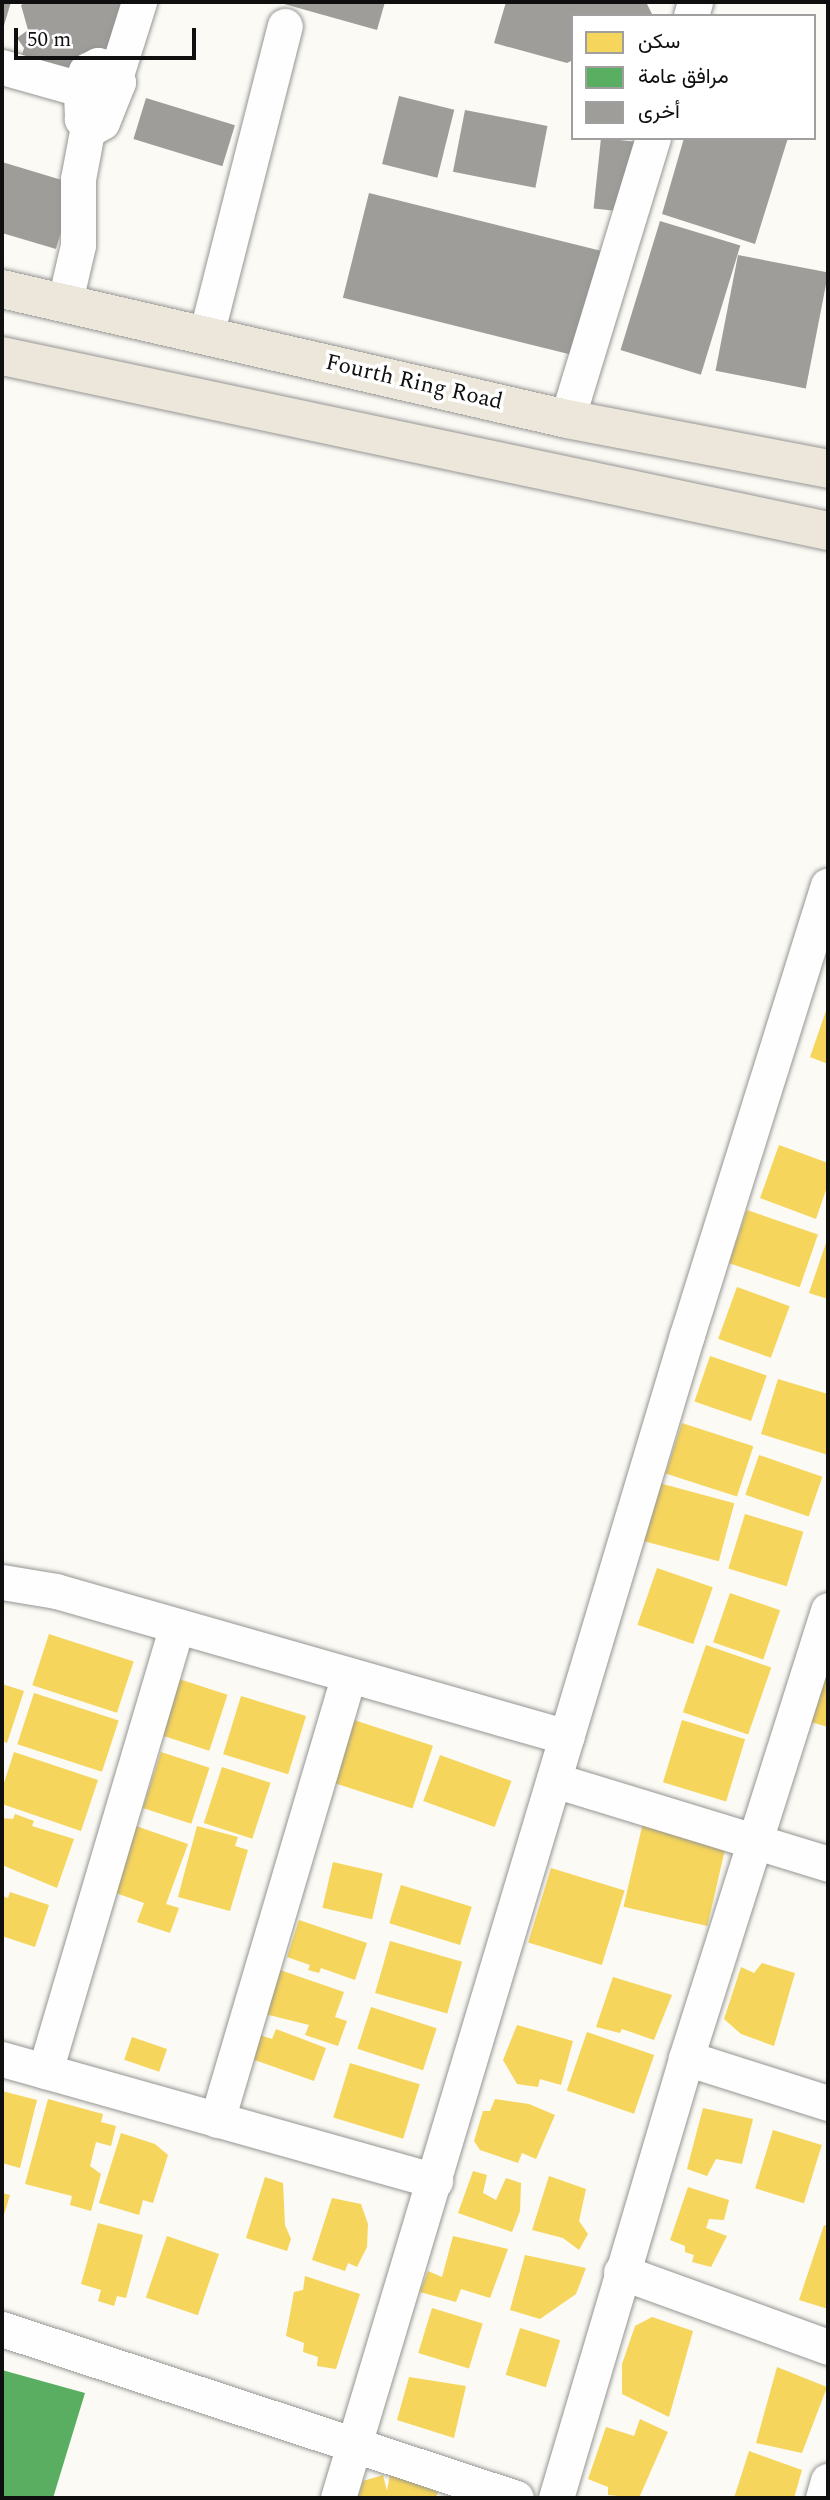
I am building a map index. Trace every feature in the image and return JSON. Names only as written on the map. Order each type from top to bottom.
[{"type":"main road","name":"Fourth Ring Road","points":[[2,289],[65,301],[567,419],[828,469]]},
{"type":"main road","points":[[2,356],[828,531]]},
{"type":"street","points":[[88,126],[102,122],[117,90],[116,75],[139,2]]},
{"type":"street","points":[[206,335],[285,26]]},
{"type":"street","points":[[88,126],[82,119],[82,77],[91,67],[105,66],[116,75]]},
{"type":"street","points":[[2,67],[81,89]]},
{"type":"street","points":[[65,301],[78,245],[78,179],[88,126]]},
{"type":"street","points":[[567,419],[652,140]]},
{"type":"street","points":[[338,2498],[691,1321],[828,886]]},
{"type":"street","points":[[2,1582],[56,1591],[567,1737]]},
{"type":"street","points":[[556,2498],[686,2058],[758,1841],[828,1611]]},
{"type":"street","points":[[45,2071],[177,1626]]},
{"type":"street","points":[[218,2120],[349,1675]]},
{"type":"street","points":[[554,1780],[828,1864]]},
{"type":"street","points":[[686,2058],[828,2103]]},
{"type":"street","points":[[2,2059],[435,2180]]},
{"type":"street","points":[[621,2272],[828,2347]]},
{"type":"street","points":[[2,2329],[354,2442],[516,2498]]},
{"type":"street","points":[[823,2498],[828,2481]]},
{"type":"building: سكن","points":[[828,1005],[828,1064],[810,1057]]},
{"type":"building: سكن","points":[[779,1145],[828,1163],[828,1184],[816,1219],[760,1198]]},
{"type":"building: سكن","points":[[747,1210],[818,1234],[800,1287],[729,1263]]},
{"type":"building: سكن","points":[[828,1237],[828,1299],[809,1293]]},
{"type":"building: سكن","points":[[737,1287],[790,1306],[771,1358],[718,1339]]},
{"type":"building: سكن","points":[[710,1356],[767,1376],[751,1421],[694,1401]]},
{"type":"building: سكن","points":[[778,1379],[828,1394],[828,1455],[761,1434]]},
{"type":"building: سكن","points":[[682,1423],[753,1446],[737,1497],[666,1473]]},
{"type":"building: سكن","points":[[759,1455],[822,1477],[809,1517],[745,1495]]},
{"type":"building: سكن","points":[[659,1483],[734,1503],[719,1561],[643,1541]]},
{"type":"building: سكن","points":[[745,1514],[803,1532],[787,1586],[728,1569]]},
{"type":"building: سكن","points":[[657,1568],[713,1587],[693,1644],[637,1625]]},
{"type":"building: سكن","points":[[730,1593],[780,1610],[763,1659],[713,1642]]},
{"type":"building: سكن","points":[[49,1634],[134,1662],[117,1713],[32,1685]]},
{"type":"building: سكن","points":[[706,1645],[771,1667],[748,1735],[683,1712]]},
{"type":"building: سكن","points":[[828,1670],[828,1727],[811,1722]]},
{"type":"building: سكن","points":[[179,1679],[228,1695],[209,1751],[161,1735]]},
{"type":"building: سكن","points":[[2,1684],[24,1691],[7,1743],[2,1741]]},
{"type":"building: سكن","points":[[34,1693],[119,1721],[102,1772],[17,1744]]},
{"type":"building: سكن","points":[[241,1696],[306,1716],[288,1774],[223,1754]]},
{"type":"building: سكن","points":[[354,1720],[433,1746],[413,1808],[334,1783]]},
{"type":"building: سكن","points":[[682,1720],[745,1739],[726,1801],[663,1782]]},
{"type":"building: سكن","points":[[14,1752],[98,1780],[81,1831],[2,1804],[2,1789]]},
{"type":"building: سكن","points":[[161,1752],[210,1768],[191,1824],[143,1808]]},
{"type":"building: سكن","points":[[440,1755],[511,1781],[495,1827],[423,1801]]},
{"type":"building: سكن","points":[[222,1767],[271,1783],[252,1839],[204,1823]]},
{"type":"building: سكن","points":[[15,1814],[34,1821],[32,1826],[74,1839],[57,1888],[2,1865],[2,1818],[13,1819]]},
{"type":"building: سكن","points":[[644,1818],[728,1837],[707,1926],[624,1907]]},
{"type":"building: سكن","points":[[136,1826],[188,1844],[166,1904],[179,1908],[170,1933],[137,1922],[144,1903],[113,1892]]},
{"type":"building: سكن","points":[[197,1826],[238,1837],[235,1846],[248,1850],[230,1911],[178,1897]]},
{"type":"building: سكن","points":[[333,1862],[383,1873],[372,1919],[322,1908]]},
{"type":"building: سكن","points":[[551,1868],[625,1891],[602,1965],[528,1943]]},
{"type":"building: سكن","points":[[401,1885],[472,1907],[460,1945],[389,1923]]},
{"type":"building: سكن","points":[[10,1892],[49,1905],[35,1947],[2,1936],[2,1896],[8,1898]]},
{"type":"building: سكن","points":[[299,1920],[367,1943],[355,1980],[321,1968],[319,1973],[308,1970],[310,1965],[287,1957]]},
{"type":"building: سكن","points":[[390,1941],[462,1962],[447,2014],[375,1993]]},
{"type":"building: سكن","points":[[762,1963],[795,1973],[774,2046],[741,2034],[724,2019],[741,1967],[754,1973]]},
{"type":"building: سكن","points":[[280,1970],[344,1992],[335,2017],[347,2021],[338,2046],[305,2035],[309,2025],[265,2014]]},
{"type":"building: سكن","points":[[613,1977],[672,1995],[654,2040],[622,2029],[620,2033],[596,2027]]},
{"type":"building: سكن","points":[[371,2007],[437,2028],[423,2070],[357,2049]]},
{"type":"building: سكن","points":[[517,2025],[573,2041],[561,2085],[540,2079],[538,2087],[517,2084],[503,2060]]},
{"type":"building: سكن","points":[[276,2029],[326,2048],[314,2081],[252,2059],[260,2035],[272,2039]]},
{"type":"building: سكن","points":[[587,2032],[654,2055],[634,2114],[567,2091]]},
{"type":"building: سكن","points":[[132,2037],[167,2049],[159,2072],[124,2060]]},
{"type":"building: سكن","points":[[350,2063],[420,2084],[403,2139],[333,2118]]},
{"type":"building: سكن","points":[[2,2091],[37,2100],[20,2168],[2,2163]]},
{"type":"building: سكن","points":[[48,2099],[103,2114],[101,2122],[116,2126],[111,2146],[96,2142],[90,2166],[101,2174],[91,2211],[70,2205],[72,2196],[25,2184]]},
{"type":"building: سكن","points":[[495,2099],[529,2104],[555,2115],[536,2159],[522,2153],[518,2163],[480,2150],[474,2141],[483,2111],[490,2111]]},
{"type":"building: سكن","points":[[703,2108],[753,2119],[742,2164],[716,2159],[707,2176],[687,2169]]},
{"type":"building: سكن","points":[[773,2130],[822,2145],[804,2203],[755,2188]]},
{"type":"building: سكن","points":[[121,2133],[155,2144],[168,2155],[153,2203],[143,2200],[139,2215],[99,2203]]},
{"type":"building: سكن","points":[[473,2171],[487,2175],[483,2193],[496,2200],[506,2178],[521,2183],[520,2211],[512,2232],[458,2213]]},
{"type":"building: سكن","points":[[549,2176],[586,2189],[579,2221],[588,2234],[579,2250],[563,2238],[532,2230]]},
{"type":"building: سكن","points":[[265,2177],[283,2183],[285,2225],[291,2239],[287,2251],[246,2238]]},
{"type":"building: سكن","points":[[688,2187],[729,2200],[724,2220],[709,2219],[706,2228],[727,2236],[711,2267],[692,2262],[694,2255],[685,2252],[685,2246],[670,2240]]},
{"type":"building: سكن","points":[[2,2193],[10,2195],[2,2221]]},
{"type":"building: سكن","points":[[332,2198],[361,2204],[368,2224],[367,2247],[357,2267],[348,2263],[345,2271],[312,2260]]},
{"type":"building: سكن","points":[[98,2223],[143,2235],[126,2298],[117,2296],[114,2306],[98,2301],[101,2290],[81,2284]]},
{"type":"building: سكن","points":[[824,2225],[828,2227],[828,2309],[799,2300]]},
{"type":"building: سكن","points":[[167,2236],[219,2254],[198,2315],[146,2297]]},
{"type":"building: سكن","points":[[453,2236],[508,2249],[490,2298],[461,2289],[456,2302],[420,2292],[428,2271],[442,2277]]},
{"type":"building: سكن","points":[[525,2255],[586,2268],[576,2294],[540,2319],[510,2310]]},
{"type":"building: سكن","points":[[305,2276],[360,2294],[336,2369],[317,2366],[318,2357],[303,2352],[304,2343],[286,2336],[294,2292],[303,2290]]},
{"type":"building: سكن","points":[[432,2308],[483,2323],[469,2368],[418,2353]]},
{"type":"building: سكن","points":[[652,2317],[693,2331],[669,2417],[622,2394],[622,2364],[635,2326]]},
{"type":"building: سكن","points":[[520,2328],[560,2340],[546,2387],[506,2375]]},
{"type":"building: سكن","points":[[777,2367],[827,2387],[802,2453],[756,2443]]},
{"type":"building: سكن","points":[[409,2377],[466,2386],[454,2438],[397,2420]]},
{"type":"building: سكن","points":[[640,2419],[668,2432],[639,2498],[608,2495],[608,2487],[588,2479],[606,2427],[634,2436]]},
{"type":"building: سكن","points":[[749,2451],[802,2470],[794,2498],[734,2498]]},
{"type":"building: سكن","points":[[390,2474],[438,2492],[436,2498],[358,2498],[363,2481],[383,2475],[387,2491]]},
{"type":"building: مرافق عامة","points":[[2,2370],[85,2393],[53,2498],[2,2498]]},
{"type":"building: أخرى","points":[[2,2],[11,2],[2,32]]},
{"type":"building: أخرى","points":[[27,2],[132,2],[114,62],[81,53],[71,81],[18,68],[24,48],[17,38],[28,30],[21,5]]},
{"type":"building: أخرى","points":[[277,2],[385,2],[377,30]]},
{"type":"building: أخرى","points":[[506,2],[646,2],[652,14],[571,14],[571,61],[567,63],[494,43]]},
{"type":"building: أخرى","points":[[399,96],[454,110],[437,178],[382,164]]},
{"type":"building: أخرى","points":[[146,98],[235,125],[222,166],[133,139]]},
{"type":"building: أخرى","points":[[465,110],[547,126],[535,188],[453,172]]},
{"type":"building: أخرى","points":[[601,140],[639,142],[631,213],[594,209]]},
{"type":"building: أخرى","points":[[683,140],[787,140],[755,244],[662,214]]},
{"type":"building: أخرى","points":[[2,162],[75,184],[56,249],[2,233]]},
{"type":"building: أخرى","points":[[369,193],[607,252],[581,357],[343,298]]},
{"type":"building: أخرى","points":[[660,221],[740,246],[701,375],[621,350]]},
{"type":"building: أخرى","points":[[738,255],[828,272],[806,388],[715,371]]}]
